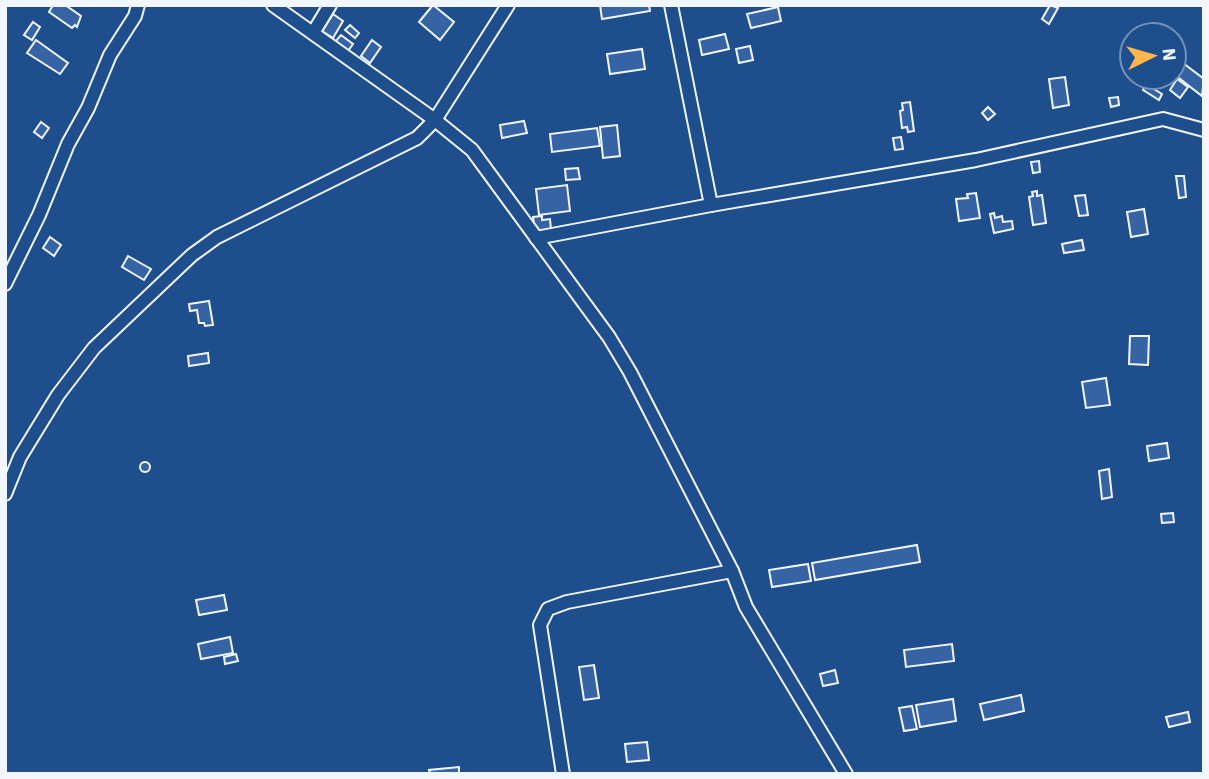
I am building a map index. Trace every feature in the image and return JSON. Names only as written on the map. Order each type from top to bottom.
[{"type":"street","points":[[5,284],[39,215],[68,144],[88,107],[110,55],[129,27],[138,5]]},
{"type":"street","points":[[273,5],[435,120],[472,150],[609,337],[630,372],[732,571],[746,607],[846,774]]},
{"type":"street","points":[[313,33],[330,5]]},
{"type":"street","points":[[5,494],[20,457],[58,395],[94,348],[192,254],[217,237],[416,138],[435,120],[508,5]]},
{"type":"street","points":[[671,5],[711,205]]},
{"type":"street","points":[[536,238],[976,160],[1163,119],[1204,130]]},
{"type":"street","points":[[563,774],[540,625],[548,609],[567,602],[732,571]]},
{"type":"building","points":[[53,5],[65,5],[81,16],[77,27],[75,25],[72,28],[49,12]]},
{"type":"building","points":[[433,5],[454,22],[440,40],[419,22]]},
{"type":"building","points":[[600,5],[649,5],[650,11],[602,19]]},
{"type":"building","points":[[1050,5],[1058,8],[1049,24],[1042,19]]},
{"type":"building","points":[[778,7],[781,21],[751,28],[747,14]]},
{"type":"building","points":[[333,14],[343,21],[333,38],[322,31]]},
{"type":"building","points":[[33,22],[40,27],[32,40],[24,35]]},
{"type":"building","points":[[350,25],[359,33],[355,38],[345,30]]},
{"type":"building","points":[[725,34],[729,49],[702,55],[699,40]]},
{"type":"building","points":[[341,35],[353,44],[348,51],[335,42]]},
{"type":"building","points":[[36,40],[68,63],[60,74],[27,53]]},
{"type":"building","points":[[372,40],[381,47],[370,63],[361,56]]},
{"type":"building","points":[[750,46],[753,60],[739,63],[736,49]]},
{"type":"building","points":[[642,49],[645,69],[610,74],[607,54]]},
{"type":"building","points":[[1188,67],[1204,79],[1202,96],[1188,85]]},
{"type":"building","points":[[1065,77],[1069,105],[1053,108],[1049,79]]},
{"type":"building","points":[[1145,91],[1157,91],[1162,94],[1159,100]]},
{"type":"building","points":[[1171,91],[1185,91],[1180,98]]},
{"type":"building","points":[[1118,97],[1119,105],[1111,107],[1109,98]]},
{"type":"building","points":[[910,102],[914,131],[908,132],[907,127],[902,128],[900,111],[903,110],[902,103]]},
{"type":"building","points":[[988,107],[995,114],[988,120],[982,113]]},
{"type":"building","points":[[524,121],[527,133],[502,138],[500,125]]},
{"type":"building","points":[[41,122],[49,128],[42,138],[34,132]]},
{"type":"building","points":[[617,125],[620,156],[603,158],[600,127]]},
{"type":"building","points":[[597,128],[600,146],[552,152],[550,134]]},
{"type":"building","points":[[901,137],[903,149],[895,150],[893,138]]},
{"type":"building","points":[[1039,161],[1040,172],[1033,173],[1031,162]]},
{"type":"building","points":[[578,168],[580,179],[566,180],[565,169]]},
{"type":"building","points":[[1176,176],[1184,176],[1186,197],[1179,198]]},
{"type":"building","points":[[567,185],[570,211],[539,215],[536,189]]},
{"type":"building","points":[[1037,191],[1037,196],[1042,195],[1046,223],[1033,225],[1029,197],[1033,196],[1032,192]]},
{"type":"building","points":[[976,193],[980,218],[959,221],[956,199],[968,198],[967,194]]},
{"type":"building","points":[[1085,195],[1088,215],[1079,216],[1075,196]]},
{"type":"building","points":[[1144,209],[1148,234],[1131,237],[1127,212]]},
{"type":"building","points":[[994,213],[995,218],[1002,216],[1003,222],[1012,221],[1013,229],[994,233],[990,214]]},
{"type":"building","points":[[542,216],[542,220],[550,219],[551,230],[535,232],[533,217]]},
{"type":"building","points":[[50,237],[61,245],[54,256],[43,248]]},
{"type":"building","points":[[1082,240],[1084,250],[1064,253],[1062,244]]},
{"type":"building","points":[[128,256],[151,269],[144,280],[122,267]]},
{"type":"building","points":[[209,301],[213,325],[205,326],[204,323],[199,323],[197,310],[190,311],[189,304]]},
{"type":"building","points":[[1130,336],[1149,336],[1148,365],[1129,364]]},
{"type":"building","points":[[208,353],[209,363],[189,366],[188,356]]},
{"type":"building","points":[[1106,378],[1110,405],[1086,408],[1082,382]]},
{"type":"building","points":[[1167,443],[1169,458],[1149,461],[1147,446]]},
{"type":"building","points":[[145,462],[149,463],[149,471],[145,472],[141,471],[140,467],[141,463]]},
{"type":"building","points":[[1109,469],[1112,497],[1102,499],[1099,471]]},
{"type":"building","points":[[1173,513],[1174,522],[1162,523],[1161,514]]},
{"type":"building","points":[[917,545],[920,562],[815,580],[812,563]]},
{"type":"building","points":[[808,564],[811,581],[772,587],[769,570]]},
{"type":"building","points":[[224,595],[227,610],[199,615],[196,600]]},
{"type":"building","points":[[230,637],[233,653],[201,659],[198,644]]},
{"type":"building","points":[[952,644],[954,661],[906,667],[904,650]]},
{"type":"building","points":[[236,654],[238,661],[225,664],[224,657]]},
{"type":"building","points":[[594,665],[599,698],[584,700],[579,667]]},
{"type":"building","points":[[835,670],[838,683],[823,686],[820,674]]},
{"type":"building","points":[[1021,695],[1024,711],[984,720],[980,704]]},
{"type":"building","points":[[953,699],[956,721],[920,727],[916,705]]},
{"type":"building","points":[[912,706],[917,729],[904,731],[899,708]]},
{"type":"building","points":[[1188,712],[1190,722],[1169,727],[1166,717]]},
{"type":"building","points":[[647,742],[649,760],[627,762],[625,744]]},
{"type":"building","points":[[459,767],[459,774],[430,774],[429,770]]}]
